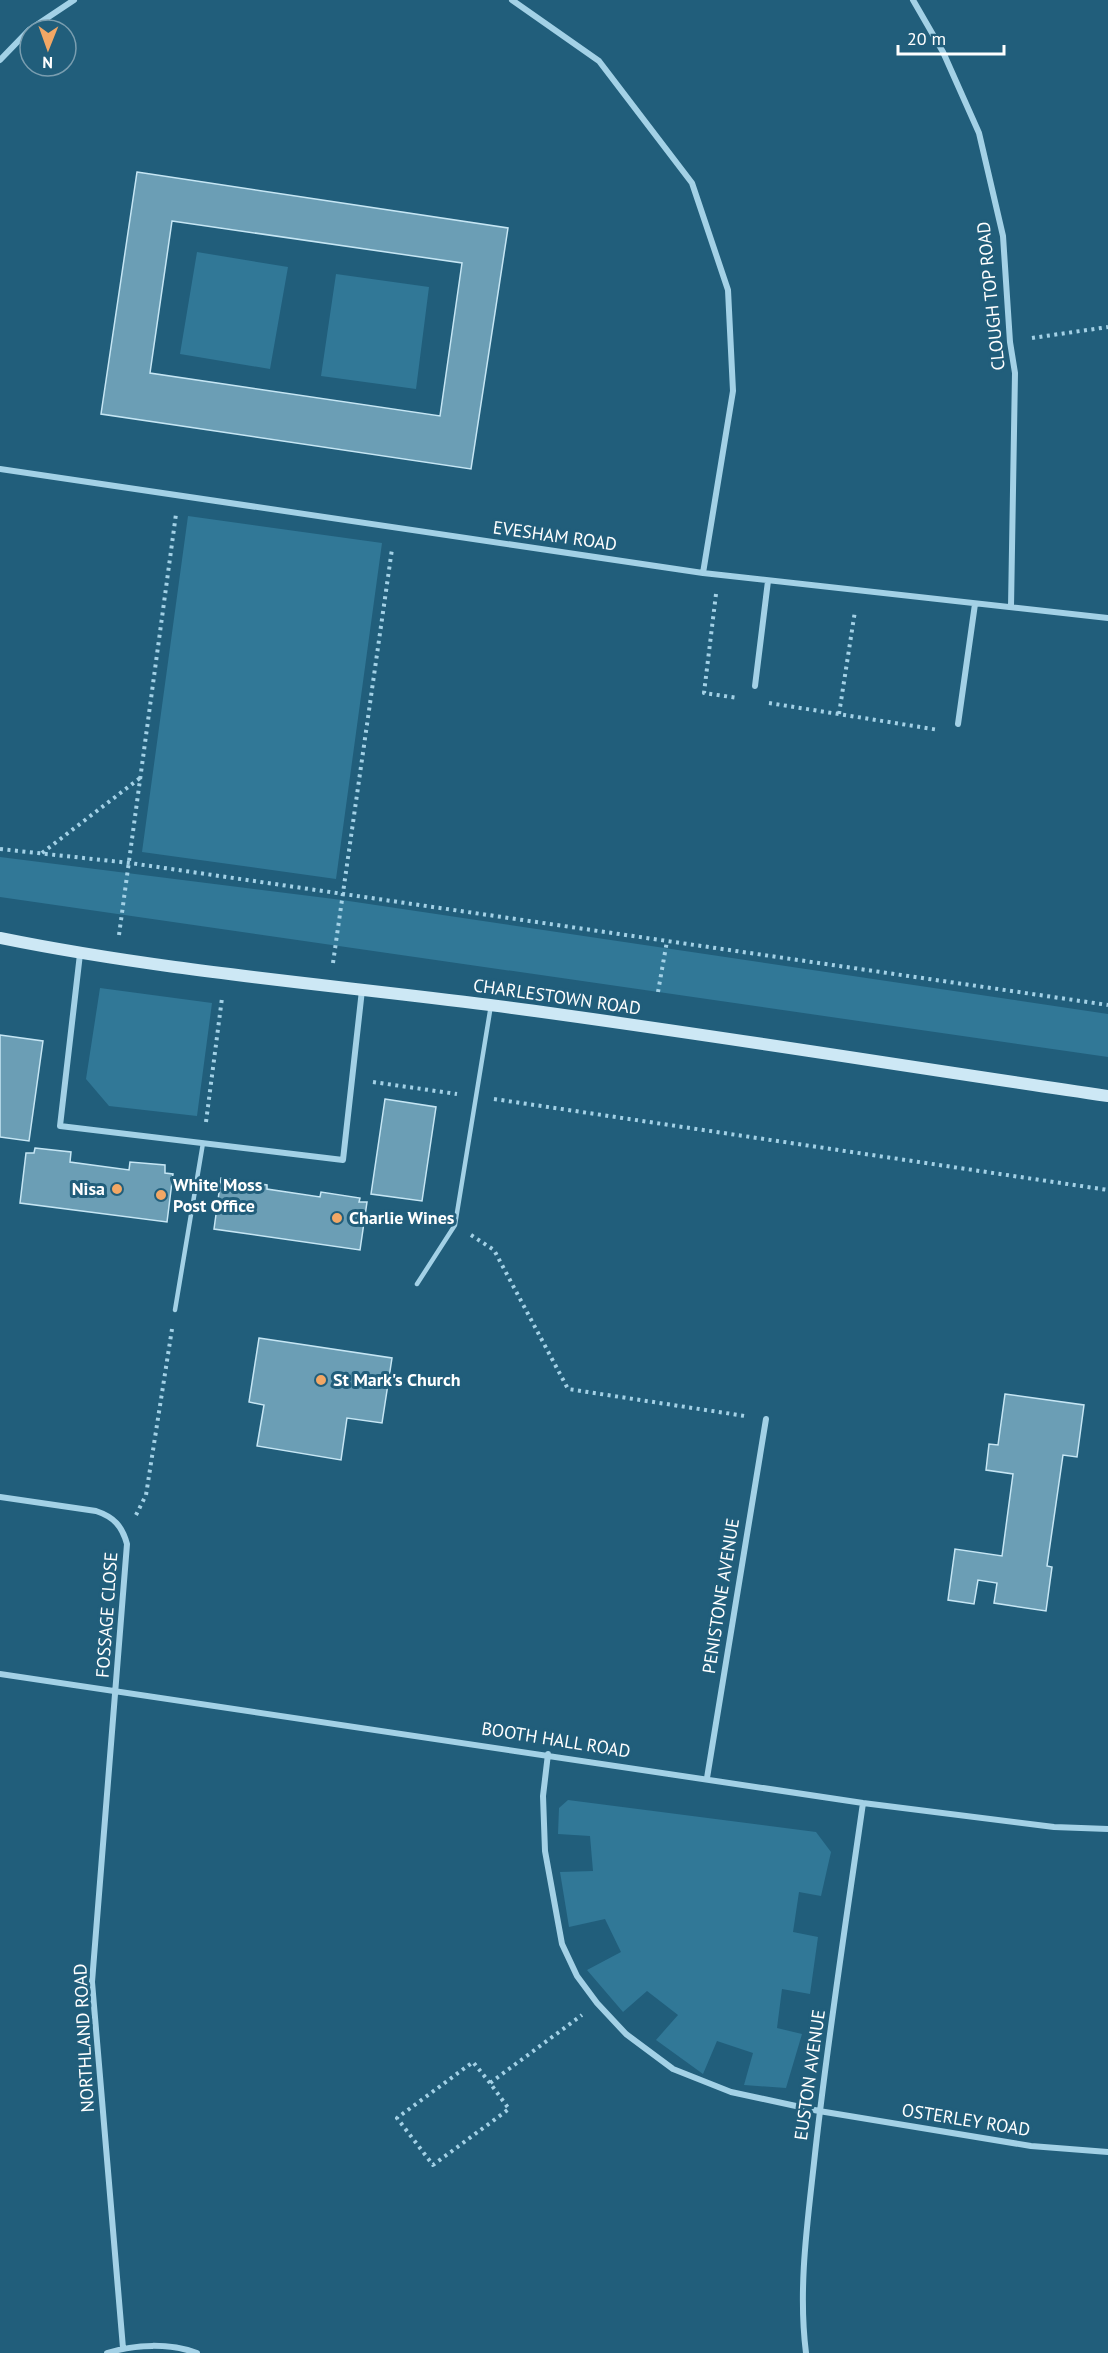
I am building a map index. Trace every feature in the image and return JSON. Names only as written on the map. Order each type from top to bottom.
[{"type":"street","points":[[0,60],[29,30],[74,0]]},
{"type":"street","points":[[512,0],[599,62],[692,183],[728,290],[733,391],[703,573]]},
{"type":"street","name":"CLOUGH TOP ROAD","points":[[913,0],[943,51],[979,133],[1004,236],[1010,342],[1015,373],[1011,607]]},
{"type":"street","name":"EVESHAM ROAD","points":[[0,469],[703,573],[1108,618]]},
{"type":"street","points":[[755,686],[768,581]]},
{"type":"street","points":[[958,724],[975,604]]},
{"type":"street","name":"CHARLESTOWN ROAD","points":[[0,938],[114,959],[491,1005],[1108,1096]]},
{"type":"street","points":[[80,954],[60,1126],[343,1160],[362,990]]},
{"type":"street","name":"PENISTONE AVENUE","points":[[707,1778],[766,1419]]},
{"type":"street","name":"FOSSAGE CLOSE","points":[[0,1497],[96,1511],[108,1515],[118,1523],[124,1533],[127,1556],[116,1690]]},
{"type":"street","name":"BOOTH HALL ROAD","points":[[0,1674],[548,1754],[863,1803],[1054,1827],[1108,1829]]},
{"type":"street","name":"NORTHLAND ROAD","points":[[116,1690],[92,1982],[123,2348]]},
{"type":"street","name":"OSTERLEY ROAD","points":[[548,1754],[543,1796],[545,1851],[562,1944],[577,1976],[597,2003],[626,2034],[673,2069],[731,2092],[819,2111],[1031,2146],[1108,2152]]},
{"type":"street","name":"EUSTON AVENUE","points":[[806,2353],[804,2253],[819,2111],[863,1803]]},
{"type":"street","points":[[107,2353],[123,2348],[154,2346],[186,2349],[197,2353]]},
{"type":"lane","points":[[417,1284],[455,1225],[491,1005]]},
{"type":"lane","points":[[175,1310],[203,1143]]},
{"type":"path","points":[[1010,342],[1108,327]]},
{"type":"path","points":[[114,959],[130,863],[179,495]]},
{"type":"path","points":[[329,987],[395,528]]},
{"type":"path","points":[[719,575],[704,693],[749,700]]},
{"type":"path","points":[[839,714],[855,610]]},
{"type":"path","points":[[760,701],[944,731]]},
{"type":"path","points":[[42,854],[141,778]]},
{"type":"path","points":[[0,849],[130,863],[1108,1005]]},
{"type":"path","points":[[658,992],[666,941]]},
{"type":"path","points":[[203,1143],[225,974]]},
{"type":"path","points":[[351,1079],[1108,1190]]},
{"type":"path","points":[[455,1225],[494,1250],[568,1389],[766,1419]]},
{"type":"path","points":[[124,1533],[136,1516],[146,1495],[175,1310]]},
{"type":"path","points":[[490,2083],[597,2003]]},
{"type":"path","points":[[473,2062],[490,2083],[509,2109],[433,2165],[397,2118],[473,2062]]},
{"type":"shaded area","points":[[197,252],[288,267],[270,369],[180,354]]},
{"type":"shaded area","points":[[336,274],[429,287],[416,389],[321,376]]},
{"type":"shaded area","points":[[188,516],[382,543],[336,879],[142,852]]},
{"type":"shaded area","points":[[0,857],[342,900],[1108,1014],[1108,1057],[0,897]]},
{"type":"shaded area","points":[[100,988],[212,1003],[197,1116],[109,1106],[86,1079]]},
{"type":"shaded area","points":[[568,1800],[816,1832],[831,1852],[821,1896],[799,1892],[793,1932],[818,1937],[810,1994],[782,1989],[777,2028],[802,2034],[786,2088],[744,2085],[753,2053],[717,2041],[703,2074],[656,2040],[678,2015],[647,1991],[623,2012],[587,1970],[621,1952],[605,1919],[569,1927],[560,1872],[593,1871],[590,1836],[558,1834],[559,1808]]},
{"type":"building","points":[[137,172],[508,228],[471,469],[101,414]],"holes":[[[172,221],[462,263],[440,416],[150,373]]]},
{"type":"building","points":[[0,1035],[43,1041],[29,1141],[0,1137]]},
{"type":"building","points":[[385,1099],[436,1107],[422,1201],[371,1194]]},
{"type":"building","points":[[35,1148],[71,1152],[70,1162],[129,1170],[130,1162],[165,1165],[165,1173],[173,1174],[167,1222],[20,1203],[26,1153],[34,1153]]},
{"type":"building","points":[[221,1178],[267,1185],[267,1189],[320,1197],[321,1192],[360,1198],[359,1202],[367,1202],[360,1250],[214,1229]]},
{"type":"building","name":"St Mark's Church","points":[[259,1338],[392,1358],[382,1423],[347,1418],[341,1460],[257,1446],[264,1405],[249,1402]]},
{"type":"building","points":[[1005,1394],[1084,1405],[1077,1457],[1063,1455],[1047,1566],[1052,1567],[1046,1611],[994,1603],[997,1583],[978,1580],[974,1604],[948,1600],[955,1549],[1002,1556],[1013,1474],[986,1470],[989,1444],[998,1445]]},
{"type":"place","name":"Nisa","points":[[117,1189]]},
{"type":"place","name":"White Moss Post Office","points":[[161,1195]]},
{"type":"place","name":"Charlie Wines","points":[[337,1218]]},
{"type":"place","name":"St Mark's Church","points":[[321,1380]]}]
